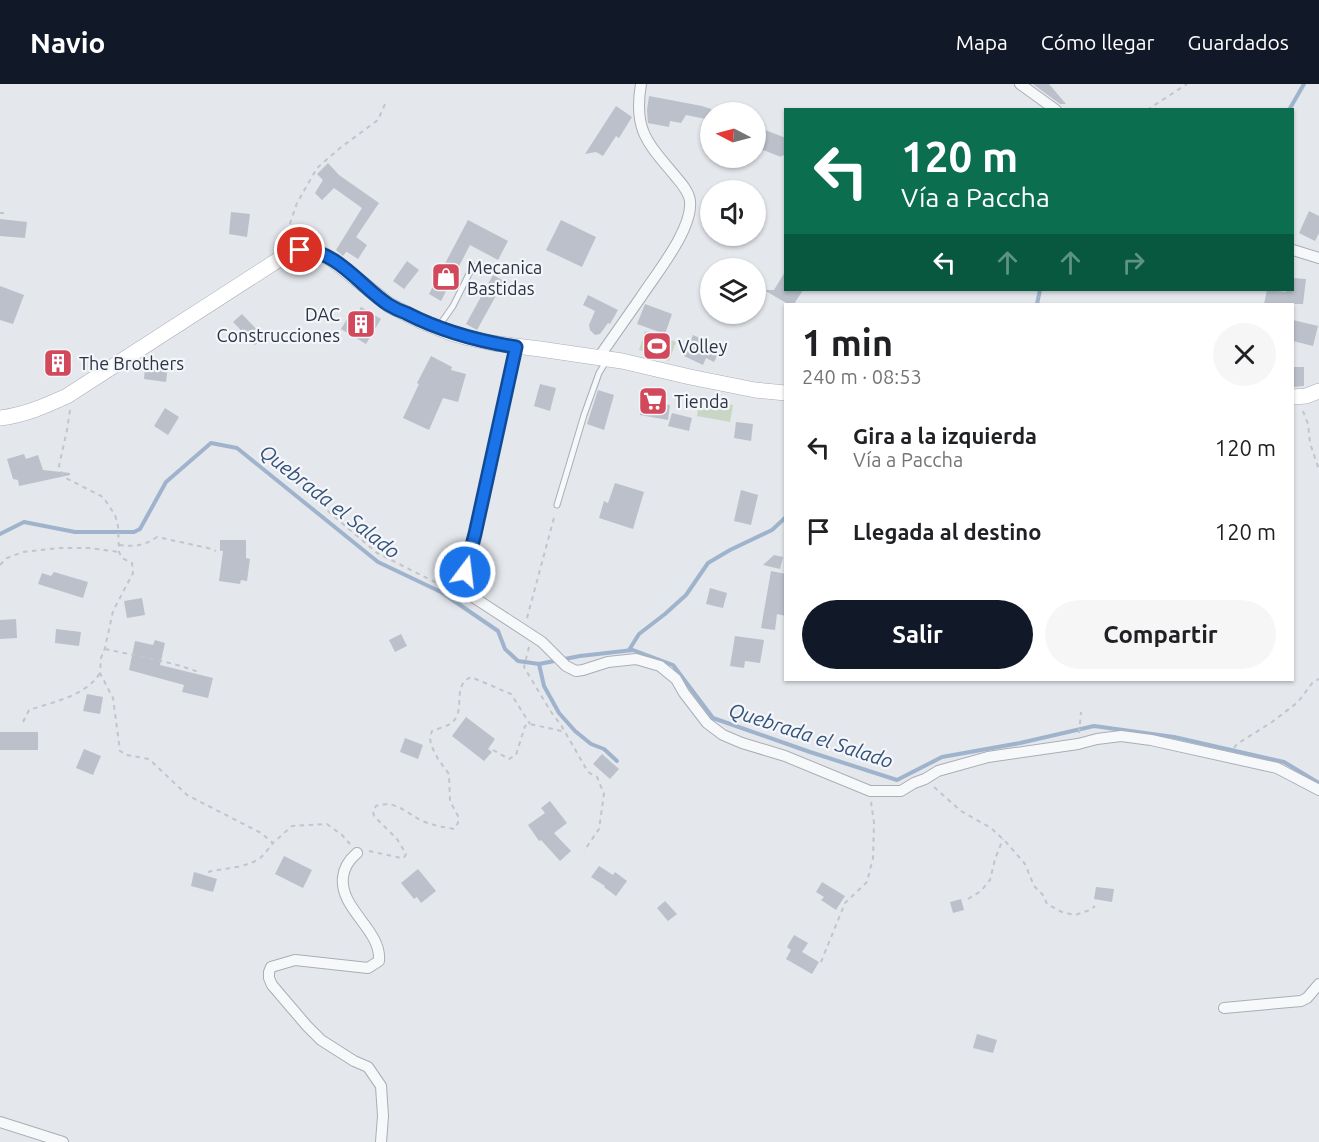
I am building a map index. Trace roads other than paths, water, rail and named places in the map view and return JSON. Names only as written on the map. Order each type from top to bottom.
[{"type":"main road","points":[[0,418],[40,409],[67,396],[278,260],[300,250],[318,252],[333,260],[389,305],[421,321],[469,338],[516,347],[603,358],[755,390],[784,393]]},
{"type":"main road","points":[[1295,397],[1319,391]]},
{"type":"street","points":[[603,358],[675,246],[688,219],[690,201],[687,191],[652,148],[640,124],[638,111],[642,84]]},
{"type":"street","points":[[1020,84],[1053,108]]},
{"type":"street","points":[[1294,250],[1319,258]]},
{"type":"street","points":[[516,347],[464,582],[470,595],[542,642],[566,666],[576,670],[608,662],[636,659],[660,666],[676,679],[707,723],[723,735],[785,756],[870,790],[901,791],[938,771],[988,758],[1121,736],[1151,740],[1277,768],[1319,790]]},
{"type":"street","points":[[357,853],[344,870],[342,885],[345,896],[376,943],[380,955],[379,962],[368,968],[295,960],[271,967],[269,978],[281,996],[321,1040],[368,1067],[381,1086],[383,1116],[381,1142]]},
{"type":"street","points":[[1224,1008],[1301,1001],[1307,998],[1319,984]]},
{"type":"street","points":[[0,1122],[63,1142]]},
{"type":"lane","points":[[438,328],[453,306],[473,266]]},
{"type":"lane","points":[[557,505],[603,358]]},
{"type":"waterway","points":[[1290,108],[1304,84]]},
{"type":"waterway","points":[[1037,303],[1040,291]]},
{"type":"waterway","name":"Quebrada el Salado","points":[[0,534],[24,522],[75,532],[134,532],[140,529],[166,482],[211,443],[237,448],[378,562],[441,592],[498,631],[505,649],[518,661],[539,664],[580,656],[633,650],[673,665],[713,718],[897,780],[942,757],[1020,743],[1094,726],[1174,737],[1284,762],[1319,783]]},
{"type":"waterway","points":[[629,650],[639,634],[686,595],[708,563],[772,530],[784,519]]},
{"type":"waterway","points":[[539,664],[544,686],[559,713],[575,731],[591,744],[604,749],[617,761]]},
{"type":"place","name":"Mecanica Bastidas","points":[[446,277]]},
{"type":"place","name":"DAC Construcciones","points":[[361,324]]},
{"type":"place","name":"Volley","points":[[657,346]]},
{"type":"place","name":"The Brothers","points":[[58,363]]},
{"type":"place","name":"Tienda","points":[[653,401]]}]
